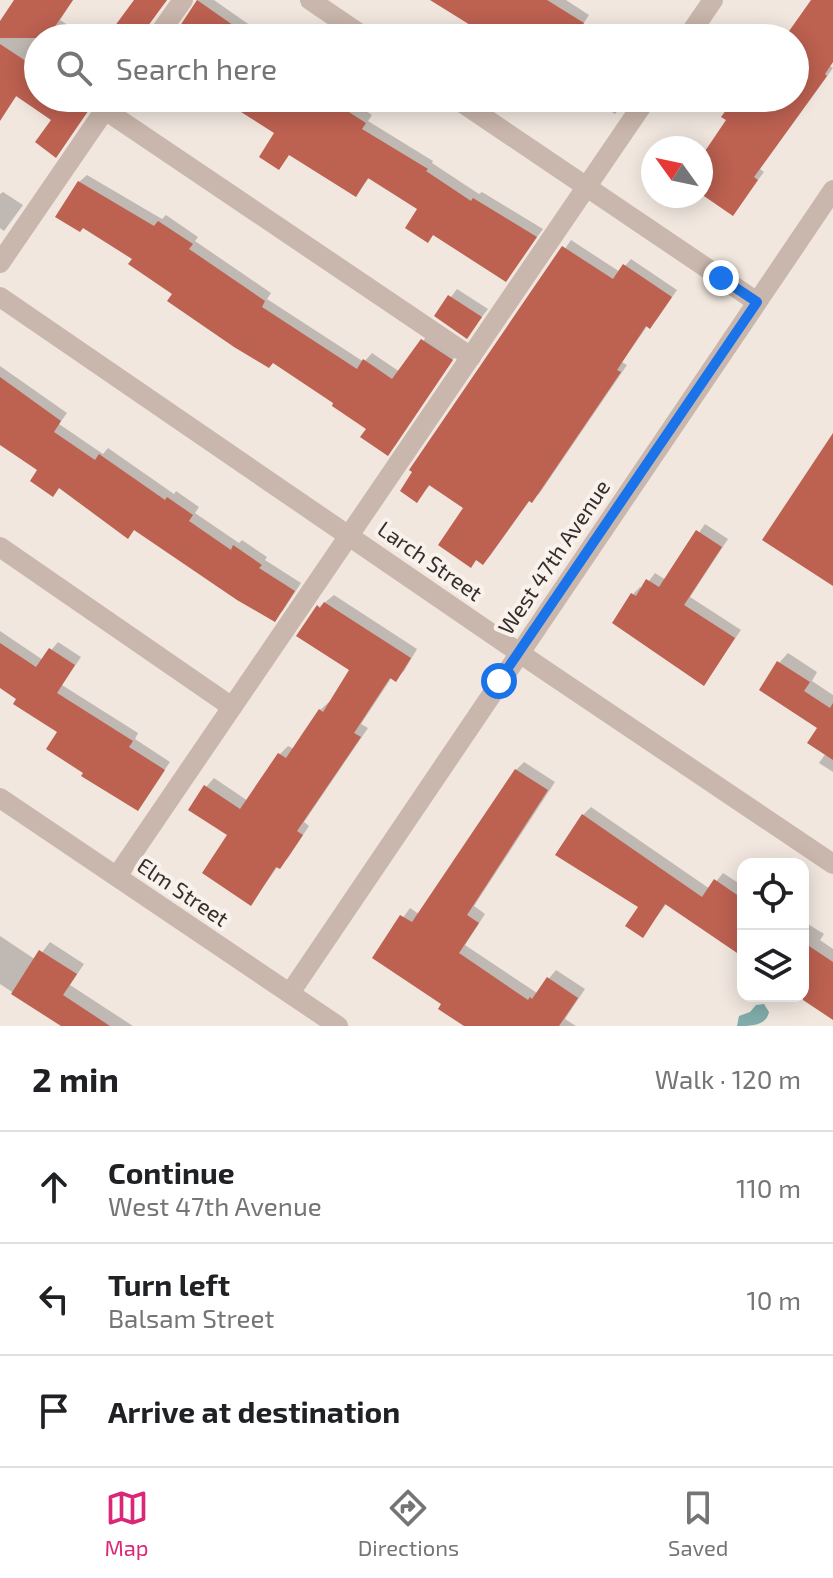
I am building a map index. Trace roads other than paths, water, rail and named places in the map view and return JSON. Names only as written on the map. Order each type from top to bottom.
[{"type":"street","points":[[166,24],[183,0]]},
{"type":"street","points":[[310,0],[345,24]]},
{"type":"street","points":[[694,24],[704,3]]},
{"type":"street","points":[[0,263],[104,112]]},
{"type":"street","points":[[120,112],[471,357]]},
{"type":"street","points":[[476,112],[757,302]]},
{"type":"street","points":[[117,876],[638,112]]},
{"type":"street","name":"West 47th Avenue","points":[[290,993],[833,190]]},
{"type":"street","name":"Larch Street","points":[[0,297],[833,864]]},
{"type":"street","points":[[0,547],[232,707]]},
{"type":"street","name":"Elm Street","points":[[0,798],[338,1026]]},
{"type":"water","points":[[764,1004],[769,1012],[765,1020],[737,1026],[739,1016],[750,1012],[756,1005]]}]
